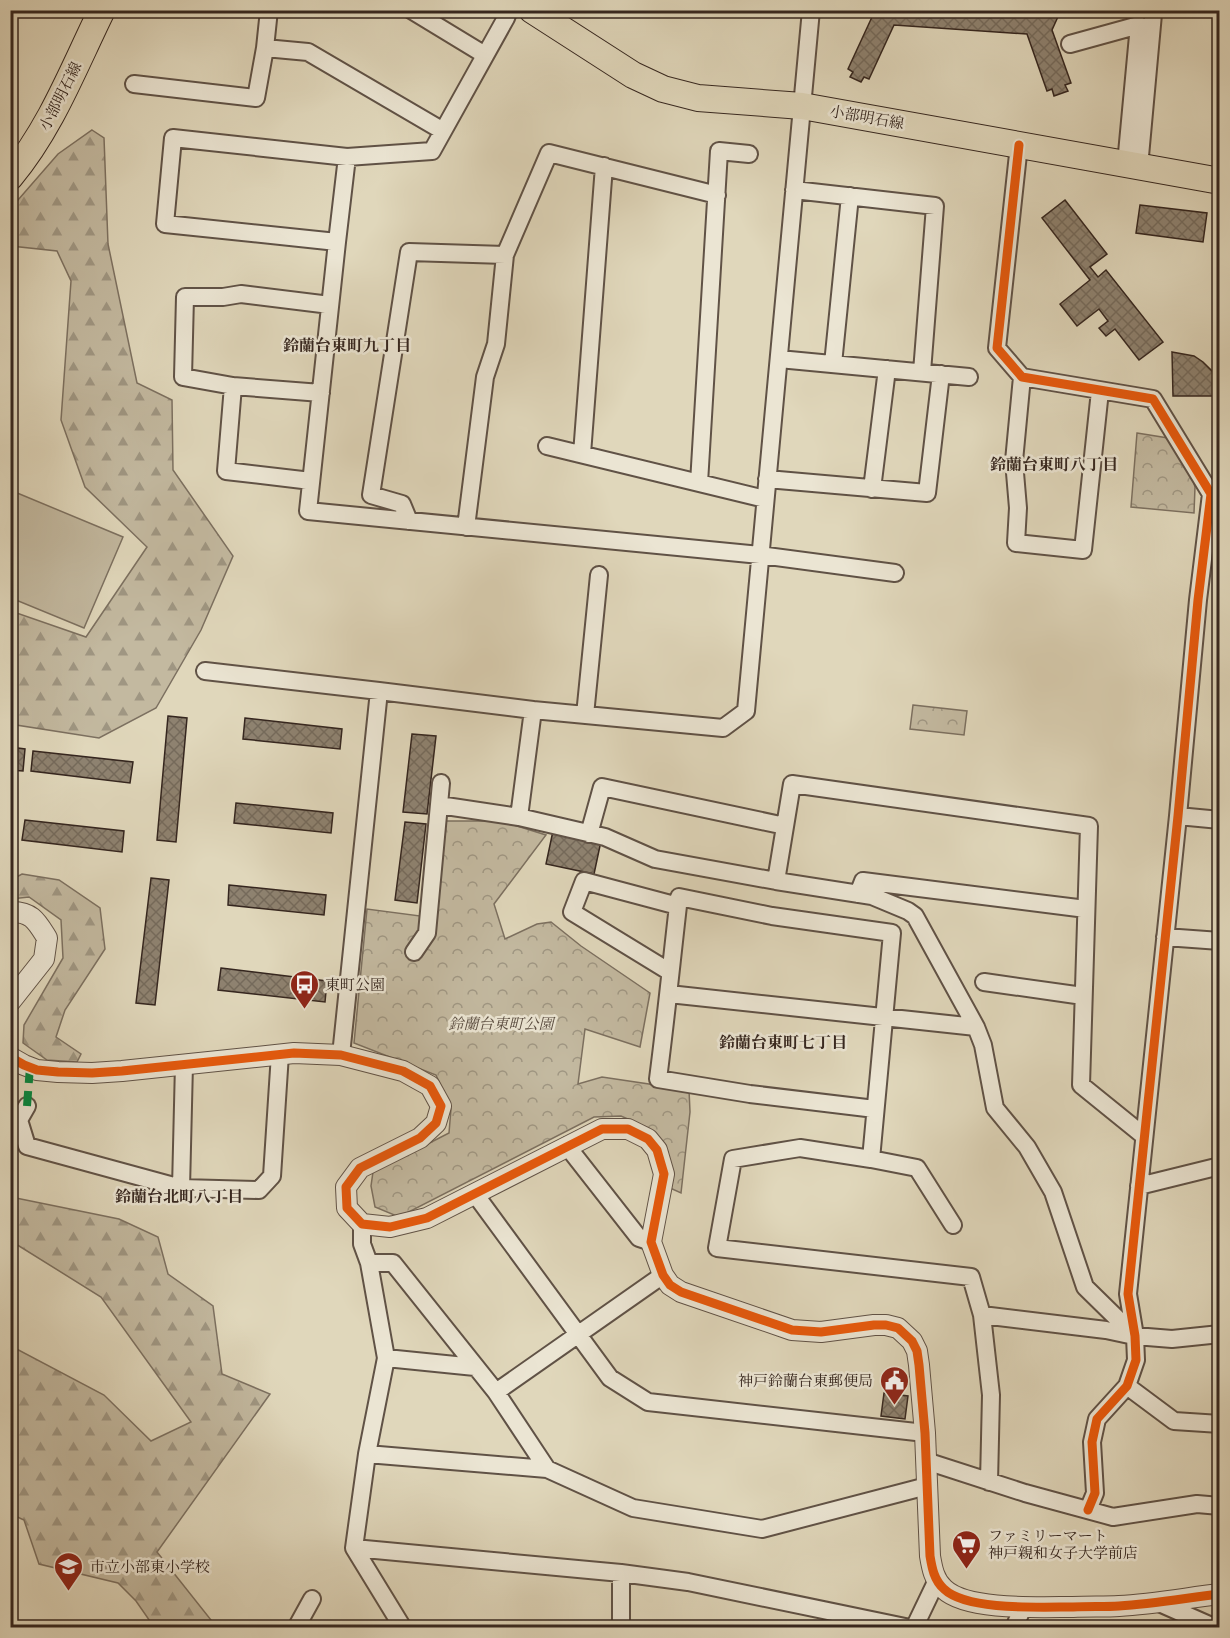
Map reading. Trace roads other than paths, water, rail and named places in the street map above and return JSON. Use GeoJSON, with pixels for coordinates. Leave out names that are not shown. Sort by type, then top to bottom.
{"type":"FeatureCollection","features":[{"type":"Feature","properties":{"kind":"main road","name":"小部明石線"},"geometry":{"type":"LineString","coordinates":[[10,177],[24,161],[47,124],[102,10]]}},
{"type":"Feature","properties":{"kind":"main road","name":"小部明石線"},"geometry":{"type":"LineString","coordinates":[[532,10],[633,75],[663,89],[698,98],[802,106],[1220,181]]}},
{"type":"Feature","properties":{"kind":"street"},"geometry":{"type":"LineString","coordinates":[[134,84],[256,98],[269,10]]}},
{"type":"Feature","properties":{"kind":"street"},"geometry":{"type":"LineString","coordinates":[[411,10],[485,55]]}},
{"type":"Feature","properties":{"kind":"street"},"geometry":{"type":"LineString","coordinates":[[337,242],[165,224],[173,138],[347,157],[432,152],[509,10]]}},
{"type":"Feature","properties":{"kind":"street"},"geometry":{"type":"LineString","coordinates":[[205,671],[532,710],[723,728],[746,711],[811,10]]}},
{"type":"Feature","properties":{"kind":"street"},"geometry":{"type":"LineString","coordinates":[[1132,165],[1153,14],[1157,10]]}},
{"type":"Feature","properties":{"kind":"street"},"geometry":{"type":"LineString","coordinates":[[1070,44],[1138,26],[1132,165]]}},
{"type":"Feature","properties":{"kind":"street"},"geometry":{"type":"LineString","coordinates":[[265,48],[308,52],[443,131]]}},
{"type":"Feature","properties":{"kind":"street"},"geometry":{"type":"LineString","coordinates":[[1019,144],[997,348],[1022,377],[1153,399],[1211,494],[1198,600],[1128,1294],[1135,1336],[1136,1360],[1126,1386],[1097,1419],[1092,1442],[1095,1493],[1088,1510]]}},
{"type":"Feature","properties":{"kind":"street"},"geometry":{"type":"LineString","coordinates":[[699,483],[719,151],[749,154]]}},
{"type":"Feature","properties":{"kind":"street"},"geometry":{"type":"LineString","coordinates":[[466,527],[485,377],[496,344],[505,255],[549,153],[717,195]]}},
{"type":"Feature","properties":{"kind":"street"},"geometry":{"type":"LineString","coordinates":[[347,157],[308,511],[760,555],[896,573]]}},
{"type":"Feature","properties":{"kind":"street"},"geometry":{"type":"LineString","coordinates":[[582,454],[604,166]]}},
{"type":"Feature","properties":{"kind":"street"},"geometry":{"type":"LineString","coordinates":[[794,190],[935,206],[922,372]]}},
{"type":"Feature","properties":{"kind":"street"},"geometry":{"type":"LineString","coordinates":[[833,364],[850,196]]}},
{"type":"Feature","properties":{"kind":"street"},"geometry":{"type":"LineString","coordinates":[[409,521],[402,504],[372,495],[409,252],[505,255]]}},
{"type":"Feature","properties":{"kind":"street"},"geometry":{"type":"LineString","coordinates":[[321,393],[232,386],[183,377],[185,297],[223,297],[241,294],[330,305]]}},
{"type":"Feature","properties":{"kind":"street"},"geometry":{"type":"LineString","coordinates":[[779,359],[969,377]]}},
{"type":"Feature","properties":{"kind":"street"},"geometry":{"type":"LineString","coordinates":[[872,489],[887,369]]}},
{"type":"Feature","properties":{"kind":"street"},"geometry":{"type":"LineString","coordinates":[[767,479],[927,493],[941,374]]}},
{"type":"Feature","properties":{"kind":"street"},"geometry":{"type":"LineString","coordinates":[[1022,377],[1014,461],[1018,508],[1016,543],[1083,550],[1100,391]]}},
{"type":"Feature","properties":{"kind":"street"},"geometry":{"type":"LineString","coordinates":[[232,386],[226,471],[311,481]]}},
{"type":"Feature","properties":{"kind":"street"},"geometry":{"type":"LineString","coordinates":[[547,446],[765,499]]}},
{"type":"Feature","properties":{"kind":"street"},"geometry":{"type":"LineString","coordinates":[[585,715],[599,575]]}},
{"type":"Feature","properties":{"kind":"street"},"geometry":{"type":"LineString","coordinates":[[341,1055],[379,691]]}},
{"type":"Feature","properties":{"kind":"street"},"geometry":{"type":"LineString","coordinates":[[519,817],[532,710]]}},
{"type":"Feature","properties":{"kind":"street"},"geometry":{"type":"LineString","coordinates":[[414,952],[427,933],[441,783]]}},
{"type":"Feature","properties":{"kind":"street"},"geometry":{"type":"LineString","coordinates":[[777,881],[792,784],[1089,826],[1080,1084],[1144,1136]]}},
{"type":"Feature","properties":{"kind":"street"},"geometry":{"type":"LineString","coordinates":[[589,834],[602,788],[786,826]]}},
{"type":"Feature","properties":{"kind":"street"},"geometry":{"type":"LineString","coordinates":[[439,805],[519,817],[605,837],[656,859],[872,896],[915,916],[976,1027],[983,1045],[995,1108],[1027,1147],[1053,1192],[1086,1287],[1135,1336]]}},
{"type":"Feature","properties":{"kind":"street"},"geometry":{"type":"LineString","coordinates":[[1178,816],[1220,820]]}},
{"type":"Feature","properties":{"kind":"street"},"geometry":{"type":"LineString","coordinates":[[670,972],[572,912],[584,881],[678,906]]}},
{"type":"Feature","properties":{"kind":"street"},"geometry":{"type":"LineString","coordinates":[[858,894],[863,881],[1086,909]]}},
{"type":"Feature","properties":{"kind":"street"},"geometry":{"type":"LineString","coordinates":[[871,1159],[892,933],[772,916],[680,897],[658,1078],[750,1094],[875,1108]]}},
{"type":"Feature","properties":{"kind":"street"},"geometry":{"type":"LineString","coordinates":[[10,912],[23,914],[36,920],[47,938],[44,958],[10,1002]]}},
{"type":"Feature","properties":{"kind":"street"},"geometry":{"type":"LineString","coordinates":[[1165,938],[1220,942]]}},
{"type":"Feature","properties":{"kind":"street"},"geometry":{"type":"LineString","coordinates":[[984,982],[1083,996]]}},
{"type":"Feature","properties":{"kind":"street"},"geometry":{"type":"LineString","coordinates":[[669,994],[976,1027]]}},
{"type":"Feature","properties":{"kind":"street"},"geometry":{"type":"LineString","coordinates":[[10,1057],[30,1067],[58,1072],[92,1073],[294,1053],[341,1055],[403,1071],[430,1086],[441,1106],[436,1122],[420,1138],[360,1167],[346,1187],[347,1208],[362,1224],[390,1227],[427,1218],[602,1129],[628,1129],[648,1139],[657,1150],[664,1174],[651,1242],[663,1275],[670,1286],[681,1292],[792,1330],[821,1332],[874,1324],[886,1325],[898,1328],[912,1341],[917,1351],[925,1433],[930,1556],[932,1568],[944,1590],[967,1601],[1023,1607],[1119,1606],[1220,1594]]}},
{"type":"Feature","properties":{"kind":"street"},"geometry":{"type":"LineString","coordinates":[[27,1106],[19,1120],[27,1146],[180,1188],[259,1190],[272,1176],[280,1054]]}},
{"type":"Feature","properties":{"kind":"street"},"geometry":{"type":"LineString","coordinates":[[180,1188],[184,1064]]}},
{"type":"Feature","properties":{"kind":"street"},"geometry":{"type":"LineString","coordinates":[[567,1146],[639,1238],[651,1242]]}},
{"type":"Feature","properties":{"kind":"street"},"geometry":{"type":"LineString","coordinates":[[953,1226],[917,1168],[800,1148],[733,1159],[717,1248],[971,1276],[982,1315],[991,1395],[989,1482]]}},
{"type":"Feature","properties":{"kind":"street"},"geometry":{"type":"LineString","coordinates":[[1139,1186],[1220,1166]]}},
{"type":"Feature","properties":{"kind":"street"},"geometry":{"type":"LineString","coordinates":[[475,1194],[610,1378],[648,1402],[925,1433]]}},
{"type":"Feature","properties":{"kind":"street"},"geometry":{"type":"LineString","coordinates":[[362,1224],[362,1244],[369,1263],[386,1358],[367,1454],[354,1548],[404,1628]]}},
{"type":"Feature","properties":{"kind":"street"},"geometry":{"type":"LineString","coordinates":[[369,1263],[393,1263],[496,1392],[546,1469]]}},
{"type":"Feature","properties":{"kind":"street"},"geometry":{"type":"LineString","coordinates":[[496,1392],[663,1275]]}},
{"type":"Feature","properties":{"kind":"street"},"geometry":{"type":"LineString","coordinates":[[982,1315],[1172,1339],[1220,1334]]}},
{"type":"Feature","properties":{"kind":"street"},"geometry":{"type":"LineString","coordinates":[[386,1358],[476,1367]]}},
{"type":"Feature","properties":{"kind":"street"},"geometry":{"type":"LineString","coordinates":[[1126,1386],[1174,1421],[1220,1424]]}},
{"type":"Feature","properties":{"kind":"street"},"geometry":{"type":"LineString","coordinates":[[367,1454],[546,1469],[633,1508],[762,1529],[927,1486]]}},
{"type":"Feature","properties":{"kind":"street"},"geometry":{"type":"LineString","coordinates":[[926,1461],[1025,1493],[1113,1517],[1197,1504],[1220,1506]]}},
{"type":"Feature","properties":{"kind":"street"},"geometry":{"type":"LineString","coordinates":[[354,1548],[621,1573],[688,1582],[913,1628],[937,1580]]}},
{"type":"Feature","properties":{"kind":"street"},"geometry":{"type":"LineString","coordinates":[[621,1573],[621,1628]]}},
{"type":"Feature","properties":{"kind":"street"},"geometry":{"type":"LineString","coordinates":[[296,1628],[312,1599]]}},
{"type":"Feature","properties":{"kind":"street"},"geometry":{"type":"LineString","coordinates":[[1157,1602],[1216,1628]]}},
{"type":"Feature","properties":{"kind":"street"},"geometry":{"type":"LineString","coordinates":[[1014,1628],[1023,1607]]}},
{"type":"Feature","properties":{"kind":"place","name":"東町公園"},"geometry":{"type":"Point","coordinates":[304,1010]}},
{"type":"Feature","properties":{"kind":"place","name":"神戸鈴蘭台東郵便局"},"geometry":{"type":"Point","coordinates":[894,1406]}},
{"type":"Feature","properties":{"kind":"place","name":"ファミリーマート 神戸親和女子大学前店"},"geometry":{"type":"Point","coordinates":[967,1570]}},
{"type":"Feature","properties":{"kind":"place","name":"市立小部東小学校"},"geometry":{"type":"Point","coordinates":[69,1592]}},
{"type":"Feature","properties":{"kind":"district","name":"鈴蘭台東町九丁目"},"geometry":{"type":"Point","coordinates":[347,345]}},
{"type":"Feature","properties":{"kind":"district","name":"鈴蘭台東町八丁目"},"geometry":{"type":"Point","coordinates":[1054,464]}},
{"type":"Feature","properties":{"kind":"district","name":"鈴蘭台東町七丁目"},"geometry":{"type":"Point","coordinates":[783,1042]}},
{"type":"Feature","properties":{"kind":"district","name":"鈴蘭台北町八丁目"},"geometry":{"type":"Point","coordinates":[179,1196]}},
{"type":"Feature","properties":{"kind":"park label","name":"鈴蘭台東町公園"},"geometry":{"type":"Point","coordinates":[501,1023]}}]}
